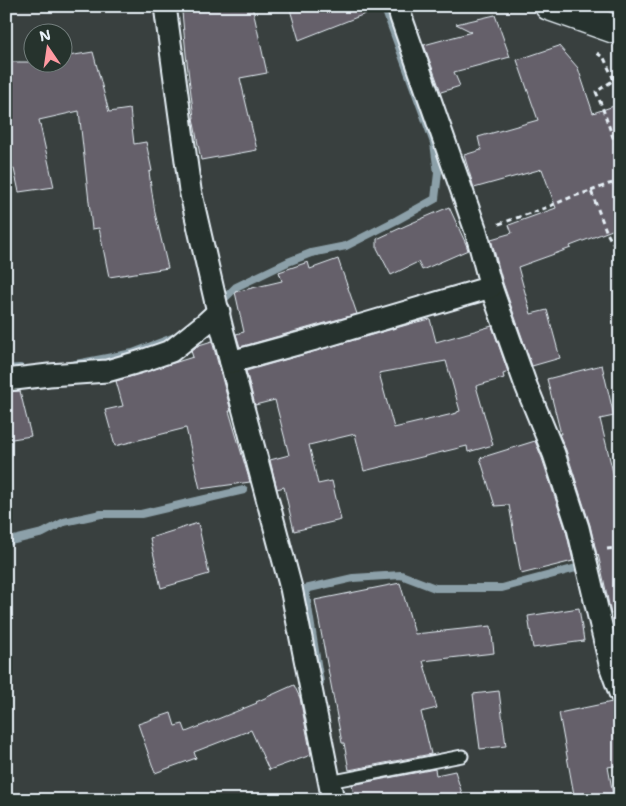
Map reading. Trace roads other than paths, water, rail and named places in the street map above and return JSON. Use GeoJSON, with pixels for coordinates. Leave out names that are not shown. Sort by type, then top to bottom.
{"type":"FeatureCollection","features":[{"type":"Feature","properties":{"kind":"street"},"geometry":{"type":"LineString","coordinates":[[165,6],[190,190],[221,325],[291,588],[331,791]]}},
{"type":"Feature","properties":{"kind":"street"},"geometry":{"type":"LineString","coordinates":[[398,6],[476,231],[491,287],[525,382],[554,454],[578,528],[611,668],[620,693]]}},
{"type":"Feature","properties":{"kind":"street"},"geometry":{"type":"LineString","coordinates":[[549,6],[620,31]]}},
{"type":"Feature","properties":{"kind":"street"},"geometry":{"type":"LineString","coordinates":[[231,362],[491,287]]}},
{"type":"Feature","properties":{"kind":"street"},"geometry":{"type":"LineString","coordinates":[[6,380],[49,374],[107,371],[142,361],[171,351],[219,311]]}},
{"type":"Feature","properties":{"kind":"lane"},"geometry":{"type":"LineString","coordinates":[[331,791],[462,756]]}},
{"type":"Feature","properties":{"kind":"waterway"},"geometry":{"type":"LineString","coordinates":[[224,299],[236,287],[288,262],[311,253],[346,246],[435,199],[438,173],[434,143],[384,6]]}},
{"type":"Feature","properties":{"kind":"waterway"},"geometry":{"type":"LineString","coordinates":[[76,364],[133,353],[175,337]]}},
{"type":"Feature","properties":{"kind":"waterway"},"geometry":{"type":"LineString","coordinates":[[6,369],[20,368]]}},
{"type":"Feature","properties":{"kind":"waterway"},"geometry":{"type":"LineString","coordinates":[[6,542],[43,533],[64,522],[101,514],[141,514],[244,490]]}},
{"type":"Feature","properties":{"kind":"waterway"},"geometry":{"type":"LineString","coordinates":[[320,682],[305,589],[353,578],[401,575],[435,588],[502,588],[580,567]]}}]}
